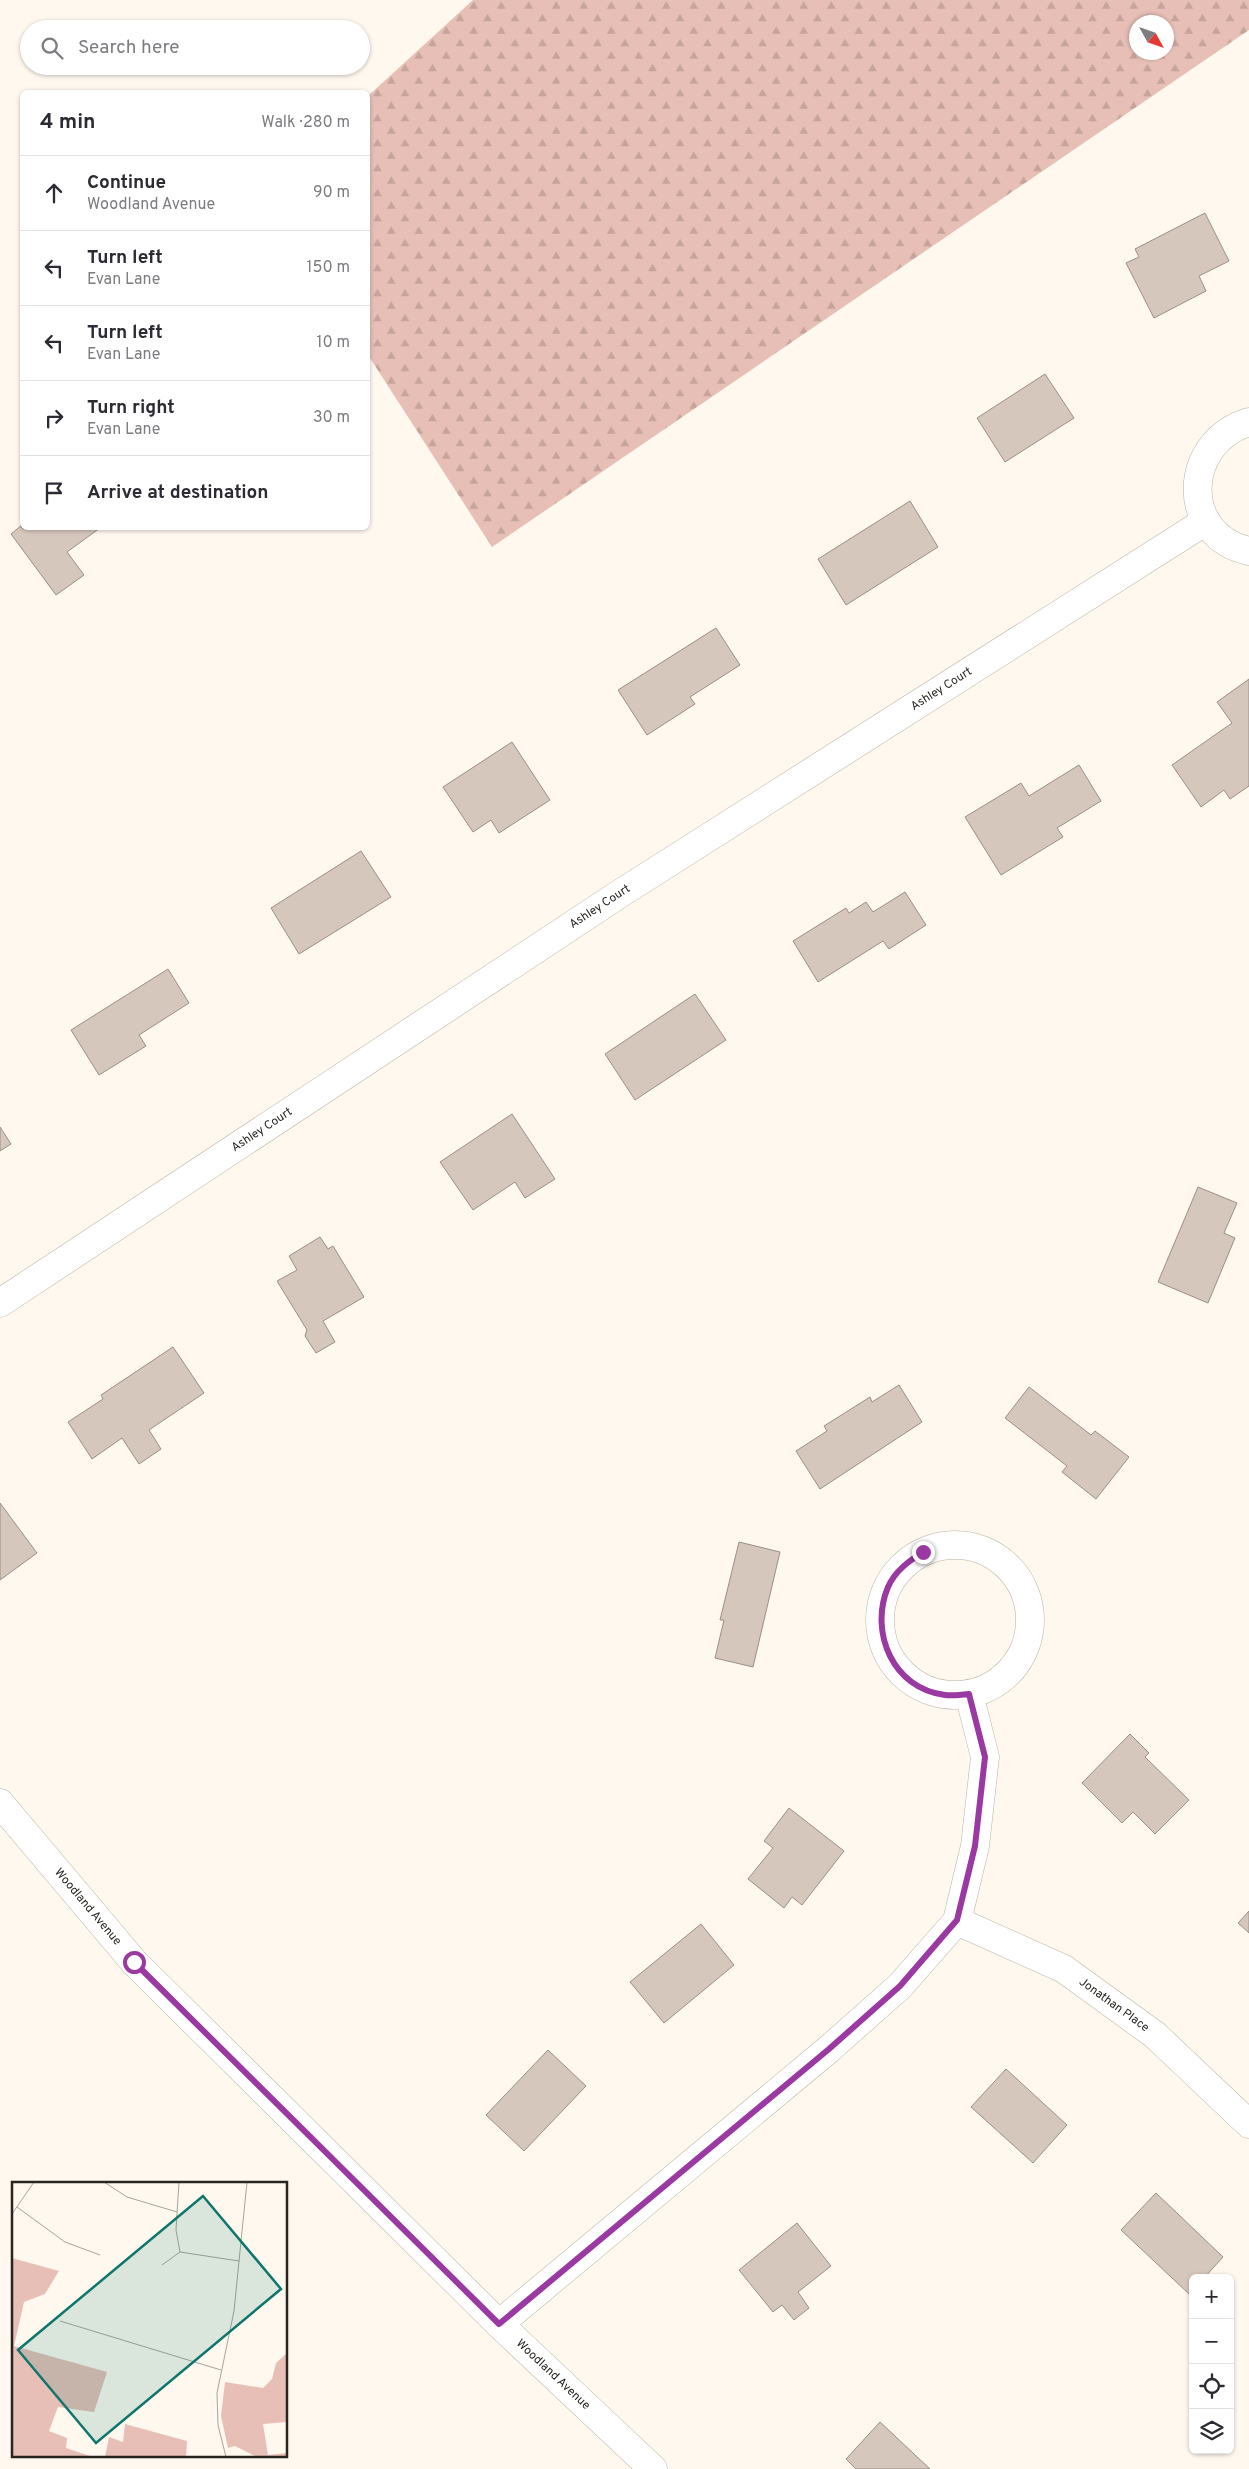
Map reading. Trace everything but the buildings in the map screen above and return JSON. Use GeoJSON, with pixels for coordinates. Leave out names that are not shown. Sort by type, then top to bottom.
{"type":"FeatureCollection","features":[{"type":"Feature","properties":{"kind":"street"},"geometry":{"type":"LineString","coordinates":[[1249,422],[1234,426],[1216,439],[1204,457],[1197,478],[1198,500],[1206,521],[1220,538],[1239,549],[1249,551]]}},
{"type":"Feature","properties":{"kind":"street","name":"Ashley Court"},"geometry":{"type":"LineString","coordinates":[[0,1303],[621,893],[1206,521]]}},
{"type":"Feature","properties":{"kind":"street"},"geometry":{"type":"LineString","coordinates":[[946,1545],[971,1547],[995,1556],[1014,1573],[1026,1595],[1030,1621],[1026,1646],[1013,1669],[993,1686],[969,1694],[945,1695],[922,1688],[902,1674],[888,1655],[881,1632],[883,1600],[889,1585],[903,1566],[923,1552],[946,1545]]}},
{"type":"Feature","properties":{"kind":"street"},"geometry":{"type":"LineString","coordinates":[[499,2324],[836,2043],[900,1986],[957,1920],[975,1846],[985,1757],[969,1694]]}},
{"type":"Feature","properties":{"kind":"street","name":"Woodland Avenue"},"geometry":{"type":"LineString","coordinates":[[0,1803],[134,1962],[499,2324],[653,2469]]}},
{"type":"Feature","properties":{"kind":"street","name":"Jonathan Place"},"geometry":{"type":"LineString","coordinates":[[957,1920],[1064,1969],[1155,2035],[1249,2124]]}},
{"type":"Feature","properties":{"kind":"green space"},"geometry":{"type":"Polygon","coordinates":[[[473,0],[1249,0],[1249,30],[492,547],[370,358],[370,94],[473,0]]]}},
{"type":"Feature","properties":{"kind":"route"},"geometry":{"type":"LineString","coordinates":[[134,1962],[499,2324],[829,2049],[900,1986],[957,1920],[975,1846],[985,1757],[969,1694],[945,1695],[922,1688],[902,1674],[888,1655],[881,1632],[881,1608],[889,1585],[903,1566],[923,1552]]}}]}
